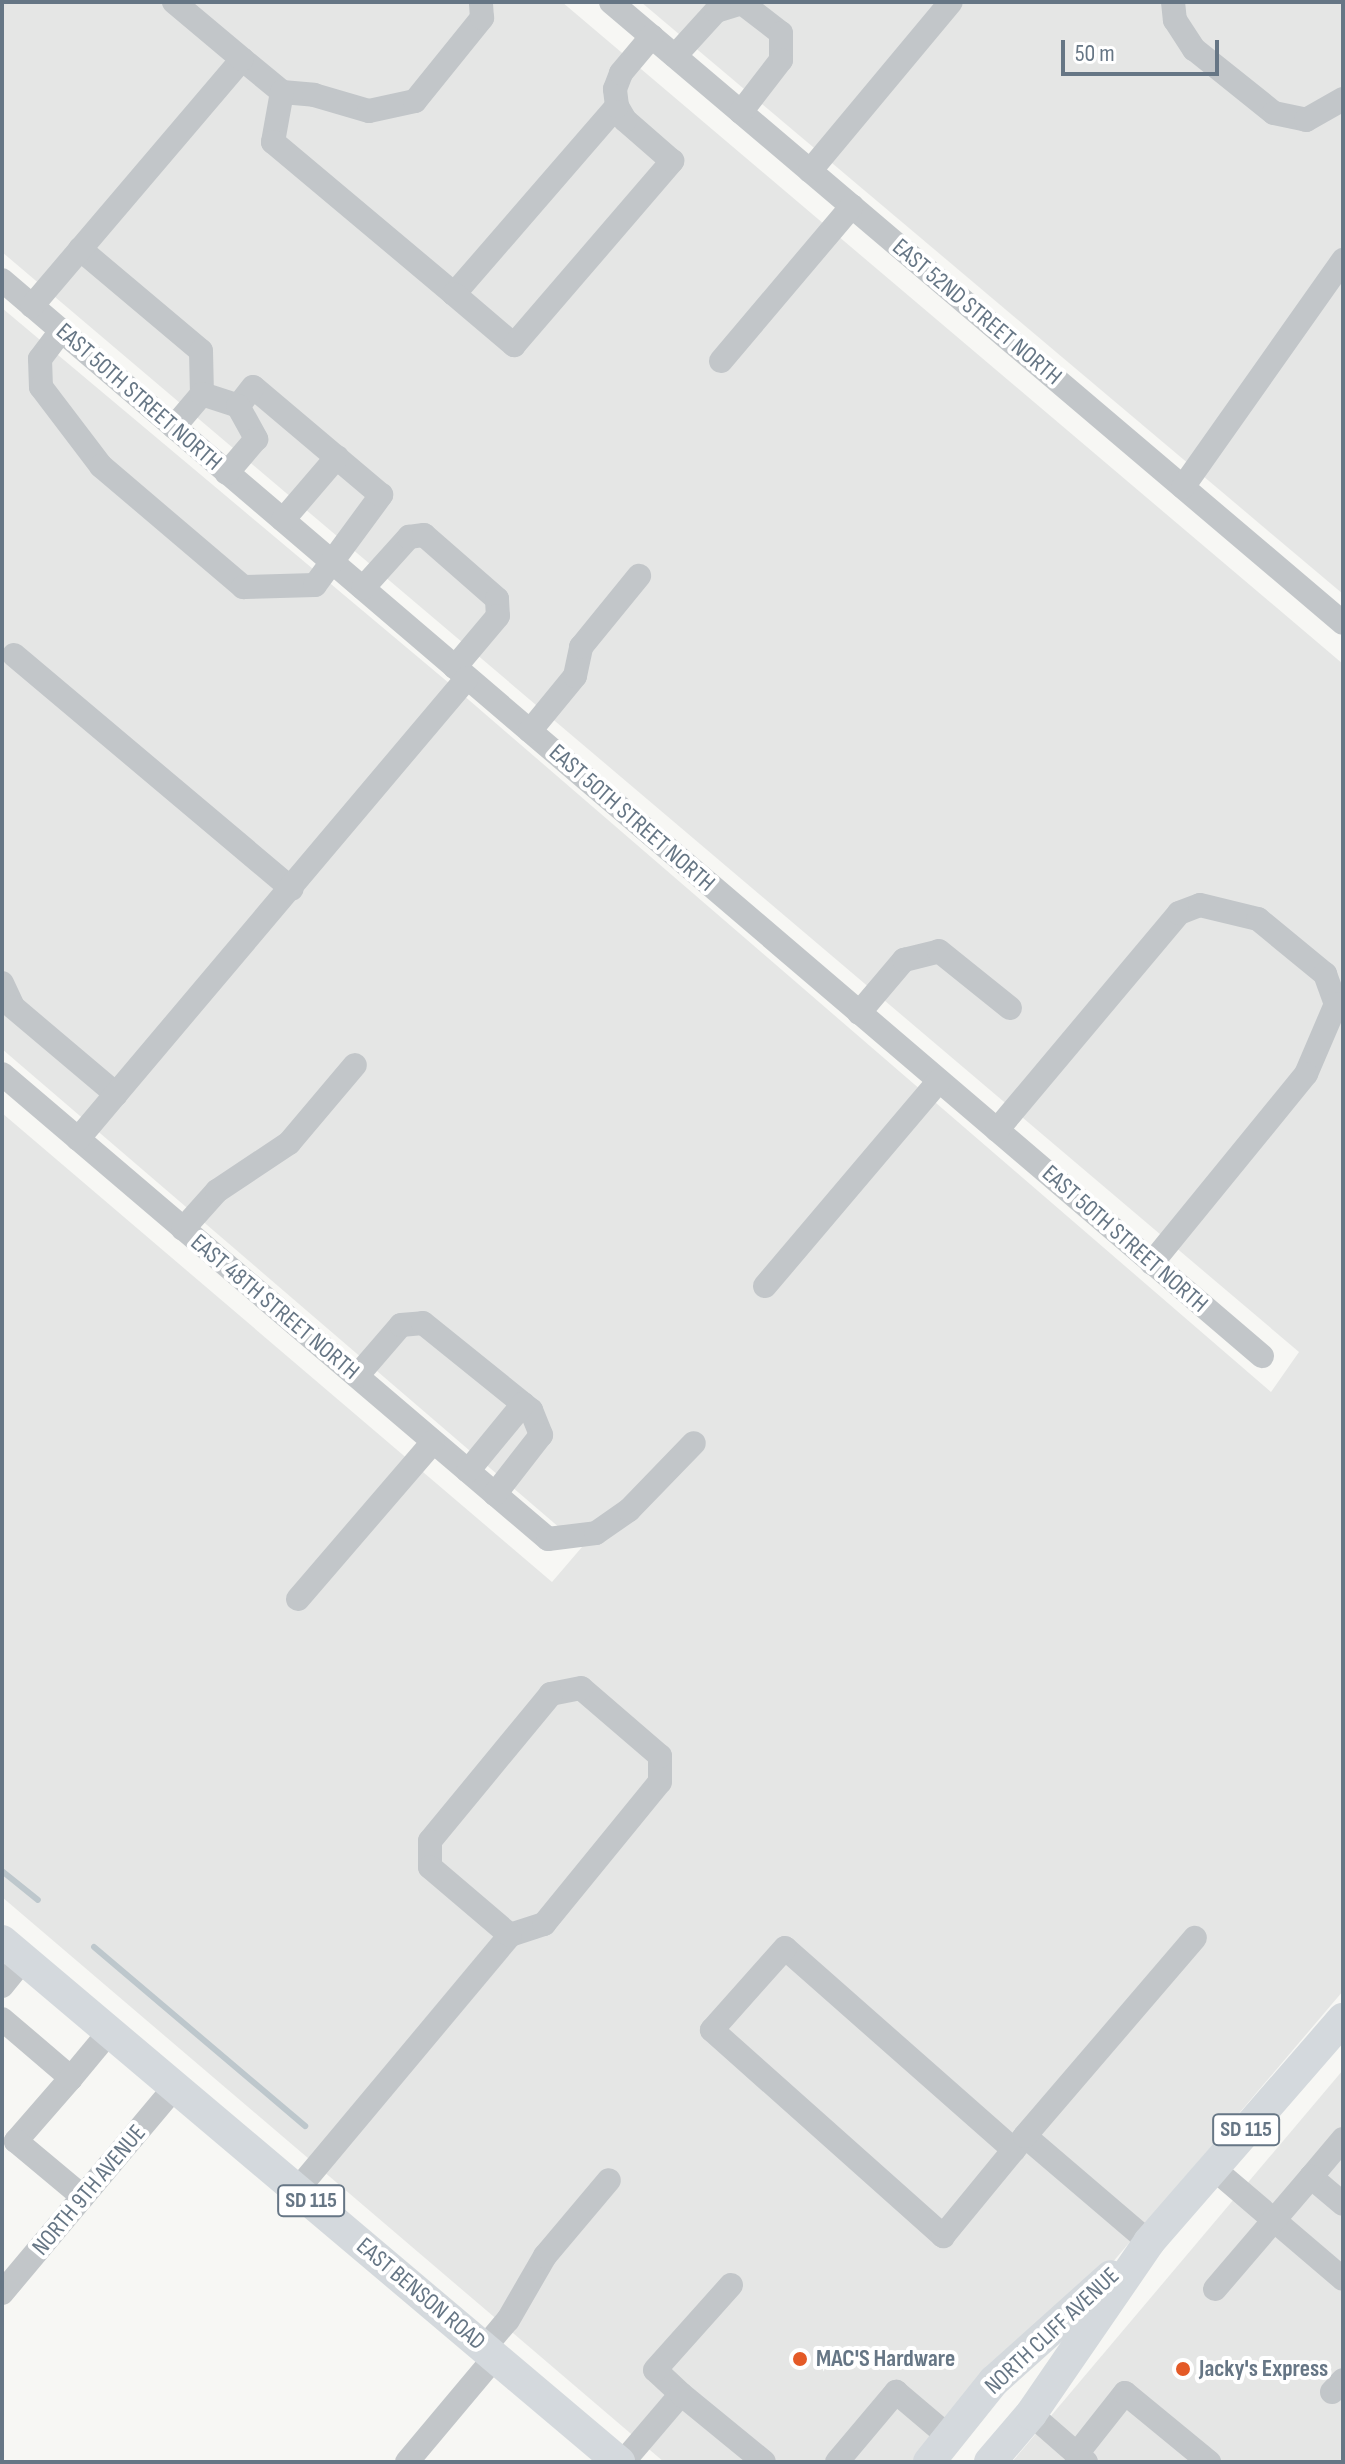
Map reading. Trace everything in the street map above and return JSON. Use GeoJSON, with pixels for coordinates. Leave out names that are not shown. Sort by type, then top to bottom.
{"type":"FeatureCollection","features":[{"type":"Feature","properties":{"kind":"main road","name":"EAST BENSON ROAD"},"geometry":{"type":"LineString","coordinates":[[13,1950],[621,2462]]}},
{"type":"Feature","properties":{"kind":"main road","name":"NORTH CLIFF AVENUE"},"geometry":{"type":"LineString","coordinates":[[990,2462],[1031,2414],[1149,2242],[1343,2019]]}},
{"type":"Feature","properties":{"kind":"main road","name":"NORTH CLIFF AVENUE"},"geometry":{"type":"LineString","coordinates":[[929,2462],[994,2381],[1149,2242]]}},
{"type":"Feature","properties":{"kind":"street"},"geometry":{"type":"LineString","coordinates":[[174,2],[282,92],[314,95],[369,111],[415,101],[482,18],[481,2]]}},
{"type":"Feature","properties":{"kind":"street","name":"EAST 52ND STREET NORTH"},"geometry":{"type":"LineString","coordinates":[[611,2],[1343,623]]}},
{"type":"Feature","properties":{"kind":"street"},"geometry":{"type":"LineString","coordinates":[[675,56],[716,11],[743,2],[781,33],[781,60],[741,112]]}},
{"type":"Feature","properties":{"kind":"street"},"geometry":{"type":"LineString","coordinates":[[810,171],[951,2]]}},
{"type":"Feature","properties":{"kind":"street"},"geometry":{"type":"LineString","coordinates":[[1173,2],[1175,20],[1194,49],[1274,113],[1306,120],[1343,99]]}},
{"type":"Feature","properties":{"kind":"street"},"geometry":{"type":"LineString","coordinates":[[282,92],[273,142],[514,345],[672,161],[625,120],[617,106],[615,89],[621,73],[652,36]]}},
{"type":"Feature","properties":{"kind":"street"},"geometry":{"type":"LineString","coordinates":[[32,306],[242,59]]}},
{"type":"Feature","properties":{"kind":"street"},"geometry":{"type":"LineString","coordinates":[[454,294],[617,106]]}},
{"type":"Feature","properties":{"kind":"street"},"geometry":{"type":"LineString","coordinates":[[721,361],[852,206]]}},
{"type":"Feature","properties":{"kind":"street"},"geometry":{"type":"LineString","coordinates":[[80,249],[201,351],[202,394],[174,427]]}},
{"type":"Feature","properties":{"kind":"street"},"geometry":{"type":"LineString","coordinates":[[1183,487],[1343,260]]}},
{"type":"Feature","properties":{"kind":"street","name":"EAST 50TH STREET NORTH"},"geometry":{"type":"LineString","coordinates":[[2,280],[1262,1356]]}},
{"type":"Feature","properties":{"kind":"street"},"geometry":{"type":"LineString","coordinates":[[61,331],[40,359],[41,387],[112,476],[243,587],[315,585],[333,563],[339,546],[381,495],[253,387],[238,406]]}},
{"type":"Feature","properties":{"kind":"street"},"geometry":{"type":"LineString","coordinates":[[202,394],[238,406],[256,439],[227,473]]}},
{"type":"Feature","properties":{"kind":"street"},"geometry":{"type":"LineString","coordinates":[[283,520],[337,457]]}},
{"type":"Feature","properties":{"kind":"street"},"geometry":{"type":"LineString","coordinates":[[78,1139],[292,889],[461,672],[498,616],[497,599],[424,535],[409,537],[363,588]]}},
{"type":"Feature","properties":{"kind":"street"},"geometry":{"type":"LineString","coordinates":[[530,731],[575,676],[581,647],[639,576]]}},
{"type":"Feature","properties":{"kind":"street"},"geometry":{"type":"LineString","coordinates":[[14,655],[292,889]]}},
{"type":"Feature","properties":{"kind":"street"},"geometry":{"type":"LineString","coordinates":[[997,1130],[1179,913],[1200,905],[1258,919],[1325,974],[1336,1004],[1306,1074],[1152,1263]]}},
{"type":"Feature","properties":{"kind":"street"},"geometry":{"type":"LineString","coordinates":[[859,1013],[904,960],[939,951],[1010,1008]]}},
{"type":"Feature","properties":{"kind":"street"},"geometry":{"type":"LineString","coordinates":[[2,983],[13,1007],[116,1094]]}},
{"type":"Feature","properties":{"kind":"street"},"geometry":{"type":"LineString","coordinates":[[183,1229],[217,1191],[289,1143],[355,1065]]}},
{"type":"Feature","properties":{"kind":"street","name":"EAST 48TH STREET NORTH"},"geometry":{"type":"LineString","coordinates":[[2,1074],[548,1539],[596,1533],[629,1510],[694,1443]]}},
{"type":"Feature","properties":{"kind":"street"},"geometry":{"type":"LineString","coordinates":[[765,1286],[939,1081]]}},
{"type":"Feature","properties":{"kind":"street"},"geometry":{"type":"LineString","coordinates":[[357,1376],[401,1325],[423,1323],[523,1404],[540,1423],[541,1435],[495,1494]]}},
{"type":"Feature","properties":{"kind":"street"},"geometry":{"type":"LineString","coordinates":[[468,1471],[523,1404]]}},
{"type":"Feature","properties":{"kind":"street"},"geometry":{"type":"LineString","coordinates":[[298,1599],[433,1442]]}},
{"type":"Feature","properties":{"kind":"street"},"geometry":{"type":"LineString","coordinates":[[297,2190],[510,1935],[544,1924],[660,1782],[660,1756],[581,1688],[551,1694],[430,1841],[430,1867],[510,1935]]}},
{"type":"Feature","properties":{"kind":"street"},"geometry":{"type":"LineString","coordinates":[[1149,2242],[1020,2143],[785,1948],[712,2030],[943,2236],[1020,2143],[1195,1938]]}},
{"type":"Feature","properties":{"kind":"street"},"geometry":{"type":"LineString","coordinates":[[2,1986],[13,1950]]}},
{"type":"Feature","properties":{"kind":"street"},"geometry":{"type":"LineString","coordinates":[[2,2019],[71,2078]]}},
{"type":"Feature","properties":{"kind":"street"},"geometry":{"type":"LineString","coordinates":[[83,2197],[16,2141],[110,2031]]}},
{"type":"Feature","properties":{"kind":"street","name":"NORTH 9TH AVENUE"},"geometry":{"type":"LineString","coordinates":[[2,2293],[175,2087]]}},
{"type":"Feature","properties":{"kind":"street"},"geometry":{"type":"LineString","coordinates":[[1215,2289],[1343,2139]]}},
{"type":"Feature","properties":{"kind":"street"},"geometry":{"type":"LineString","coordinates":[[1213,2168],[1343,2279]]}},
{"type":"Feature","properties":{"kind":"street"},"geometry":{"type":"LineString","coordinates":[[1311,2177],[1343,2204]]}},
{"type":"Feature","properties":{"kind":"street"},"geometry":{"type":"LineString","coordinates":[[407,2462],[490,2352],[545,2256],[609,2180]]}},
{"type":"Feature","properties":{"kind":"street"},"geometry":{"type":"LineString","coordinates":[[731,2285],[655,2370],[764,2462]]}},
{"type":"Feature","properties":{"kind":"street"},"geometry":{"type":"LineString","coordinates":[[837,2462],[896,2392],[949,2437]]}},
{"type":"Feature","properties":{"kind":"street"},"geometry":{"type":"LineString","coordinates":[[1031,2414],[1081,2458],[1125,2393],[1209,2462]]}},
{"type":"Feature","properties":{"kind":"street"},"geometry":{"type":"LineString","coordinates":[[621,2462],[681,2394]]}},
{"type":"Feature","properties":{"kind":"shaded area"},"geometry":{"type":"Polygon","coordinates":[[[2,2],[562,2],[1343,664],[1343,1991],[943,2462],[664,2462],[2,1897],[2,1113],[552,1582],[582,1547],[2,1049],[2,308],[462,694],[1271,1392],[1299,1352],[2,252],[2,2]]]}},
{"type":"Feature","properties":{"kind":"shaded area"},"geometry":{"type":"Polygon","coordinates":[[[641,2],[1343,2],[1343,594],[641,2]]]}},
{"type":"Feature","properties":{"kind":"shaded area"},"geometry":{"type":"Polygon","coordinates":[[[1343,2070],[1343,2462],[1012,2462],[1343,2070]]]}},
{"type":"Feature","properties":{"kind":"waterway"},"geometry":{"type":"LineString","coordinates":[[2,1871],[38,1900]]}},
{"type":"Feature","properties":{"kind":"waterway"},"geometry":{"type":"LineString","coordinates":[[94,1947],[305,2126]]}},
{"type":"Feature","properties":{"kind":"place","name":"MAC'S Hardware"},"geometry":{"type":"Point","coordinates":[800,2359]}},
{"type":"Feature","properties":{"kind":"place","name":"Jacky's Express"},"geometry":{"type":"Point","coordinates":[1183,2369]}}]}
